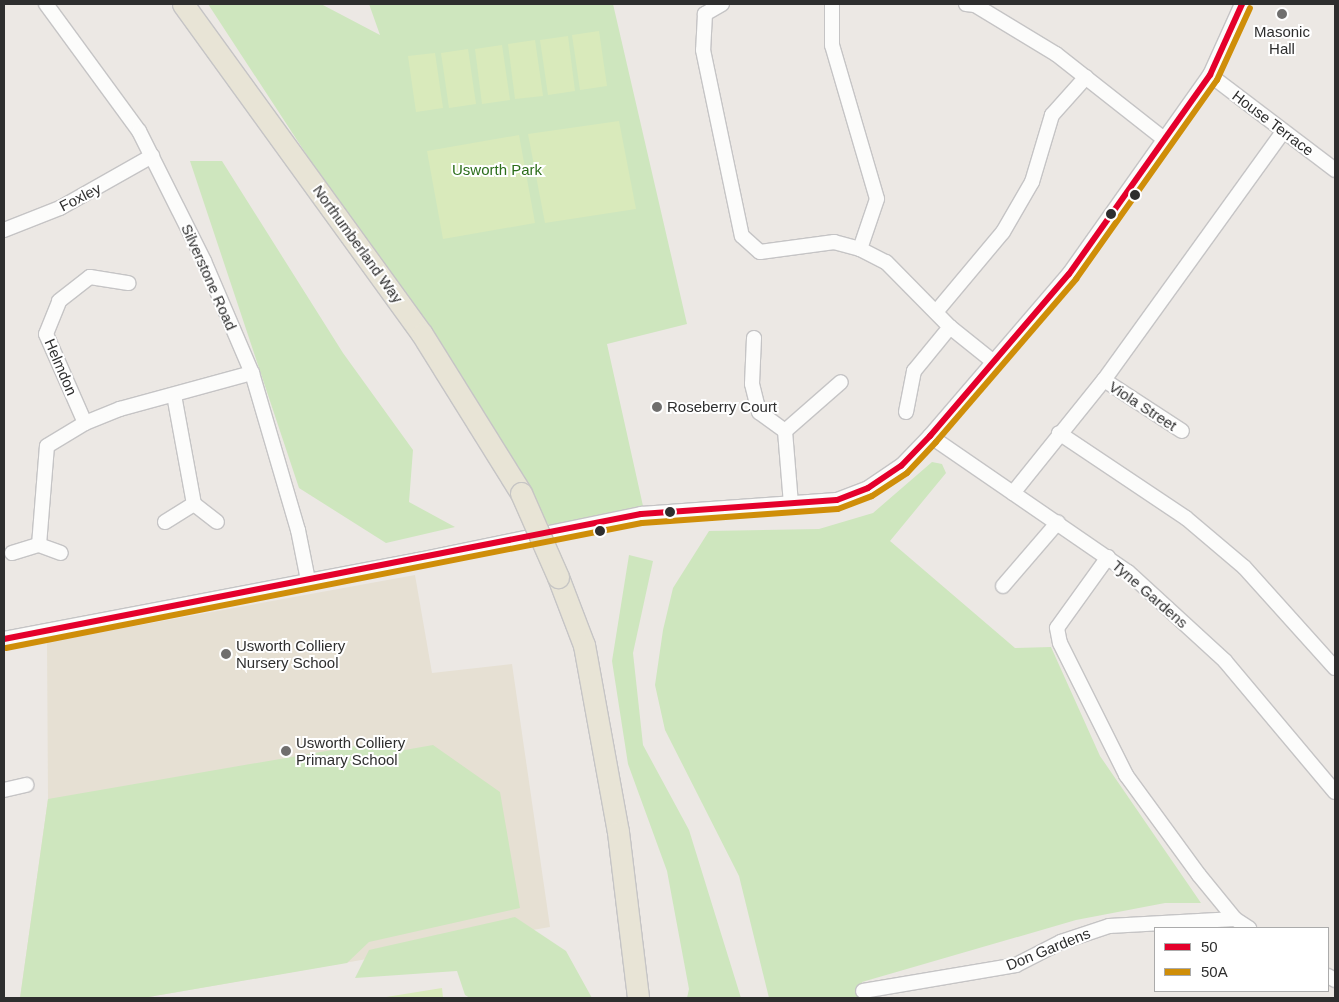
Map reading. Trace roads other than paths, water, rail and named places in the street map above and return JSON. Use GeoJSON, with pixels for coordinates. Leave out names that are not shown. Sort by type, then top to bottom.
{"type":"FeatureCollection","features":[{"type":"Feature","properties":{"kind":"main road","name":"Northumberland Way"},"geometry":{"type":"LineString","coordinates":[[183,4],[422,334],[521,493],[558,578],[584,646],[618,832],[638,998]]}},
{"type":"Feature","properties":{"kind":"street","name":"Silverstone Road"},"geometry":{"type":"LineString","coordinates":[[46,4],[139,131],[204,261],[252,374],[298,530],[308,580]]}},
{"type":"Feature","properties":{"kind":"street"},"geometry":{"type":"LineString","coordinates":[[722,4],[705,14],[703,50],[742,236],[760,252],[834,242],[860,249],[886,262],[950,327],[995,363]]}},
{"type":"Feature","properties":{"kind":"street"},"geometry":{"type":"LineString","coordinates":[[832,4],[832,45],[877,199],[860,249]]}},
{"type":"Feature","properties":{"kind":"street"},"geometry":{"type":"LineString","coordinates":[[966,4],[975,5],[1056,54],[1164,138]]}},
{"type":"Feature","properties":{"kind":"street"},"geometry":{"type":"LineString","coordinates":[[4,639],[641,514],[837,500],[868,488],[901,466],[930,436],[995,363],[1069,274],[1210,75],[1242,4]]}},
{"type":"Feature","properties":{"kind":"street","name":"House Terrace"},"geometry":{"type":"LineString","coordinates":[[1210,75],[1335,170]]}},
{"type":"Feature","properties":{"kind":"street"},"geometry":{"type":"LineString","coordinates":[[936,312],[1003,232],[1032,182],[1052,115],[1086,77]]}},
{"type":"Feature","properties":{"kind":"street"},"geometry":{"type":"LineString","coordinates":[[1013,493],[1059,433],[1104,380],[1283,132]]}},
{"type":"Feature","properties":{"kind":"street","name":"Foxley"},"geometry":{"type":"LineString","coordinates":[[4,230],[60,208],[152,156]]}},
{"type":"Feature","properties":{"kind":"street","name":"Helmdon"},"geometry":{"type":"LineString","coordinates":[[85,423],[46,334],[59,302],[90,277],[129,283]]}},
{"type":"Feature","properties":{"kind":"street"},"geometry":{"type":"LineString","coordinates":[[906,412],[914,371],[950,327]]}},
{"type":"Feature","properties":{"kind":"street"},"geometry":{"type":"LineString","coordinates":[[754,338],[752,384],[759,412],[785,431],[792,504]]}},
{"type":"Feature","properties":{"kind":"street"},"geometry":{"type":"LineString","coordinates":[[39,545],[47,446],[85,423],[120,409],[252,374]]}},
{"type":"Feature","properties":{"kind":"street","name":"Viola Street"},"geometry":{"type":"LineString","coordinates":[[1104,380],[1182,431]]}},
{"type":"Feature","properties":{"kind":"street"},"geometry":{"type":"LineString","coordinates":[[785,431],[841,382]]}},
{"type":"Feature","properties":{"kind":"street"},"geometry":{"type":"LineString","coordinates":[[174,395],[194,504],[216,522]]}},
{"type":"Feature","properties":{"kind":"street"},"geometry":{"type":"LineString","coordinates":[[1059,433],[1186,518],[1244,567],[1335,668]]}},
{"type":"Feature","properties":{"kind":"street","name":"Tyne Gardens"},"geometry":{"type":"LineString","coordinates":[[930,436],[1108,557],[1225,661],[1335,792]]}},
{"type":"Feature","properties":{"kind":"street"},"geometry":{"type":"LineString","coordinates":[[166,522],[194,504]]}},
{"type":"Feature","properties":{"kind":"street"},"geometry":{"type":"LineString","coordinates":[[1003,586],[1058,522]]}},
{"type":"Feature","properties":{"kind":"street"},"geometry":{"type":"LineString","coordinates":[[12,553],[39,545],[61,553]]}},
{"type":"Feature","properties":{"kind":"street"},"geometry":{"type":"LineString","coordinates":[[1108,557],[1057,628],[1060,643],[1126,775],[1234,919],[1247,927]]}},
{"type":"Feature","properties":{"kind":"street"},"geometry":{"type":"LineString","coordinates":[[4,790],[26,785]]}},
{"type":"Feature","properties":{"kind":"street","name":"Don Gardens"},"geometry":{"type":"LineString","coordinates":[[863,991],[1016,965],[1061,942],[1109,926],[1234,919]]}},
{"type":"Feature","properties":{"kind":"place","name":"Masonic Hall"},"geometry":{"type":"Point","coordinates":[1282,14]}},
{"type":"Feature","properties":{"kind":"place","name":"Roseberry Court"},"geometry":{"type":"Point","coordinates":[657,407]}},
{"type":"Feature","properties":{"kind":"place","name":"Usworth Colliery Nursery School"},"geometry":{"type":"Point","coordinates":[226,654]}},
{"type":"Feature","properties":{"kind":"place","name":"Usworth Colliery Primary School"},"geometry":{"type":"Point","coordinates":[286,751]}},
{"type":"Feature","properties":{"kind":"park label","name":"Usworth Park"},"geometry":{"type":"Point","coordinates":[497,170]}}]}
